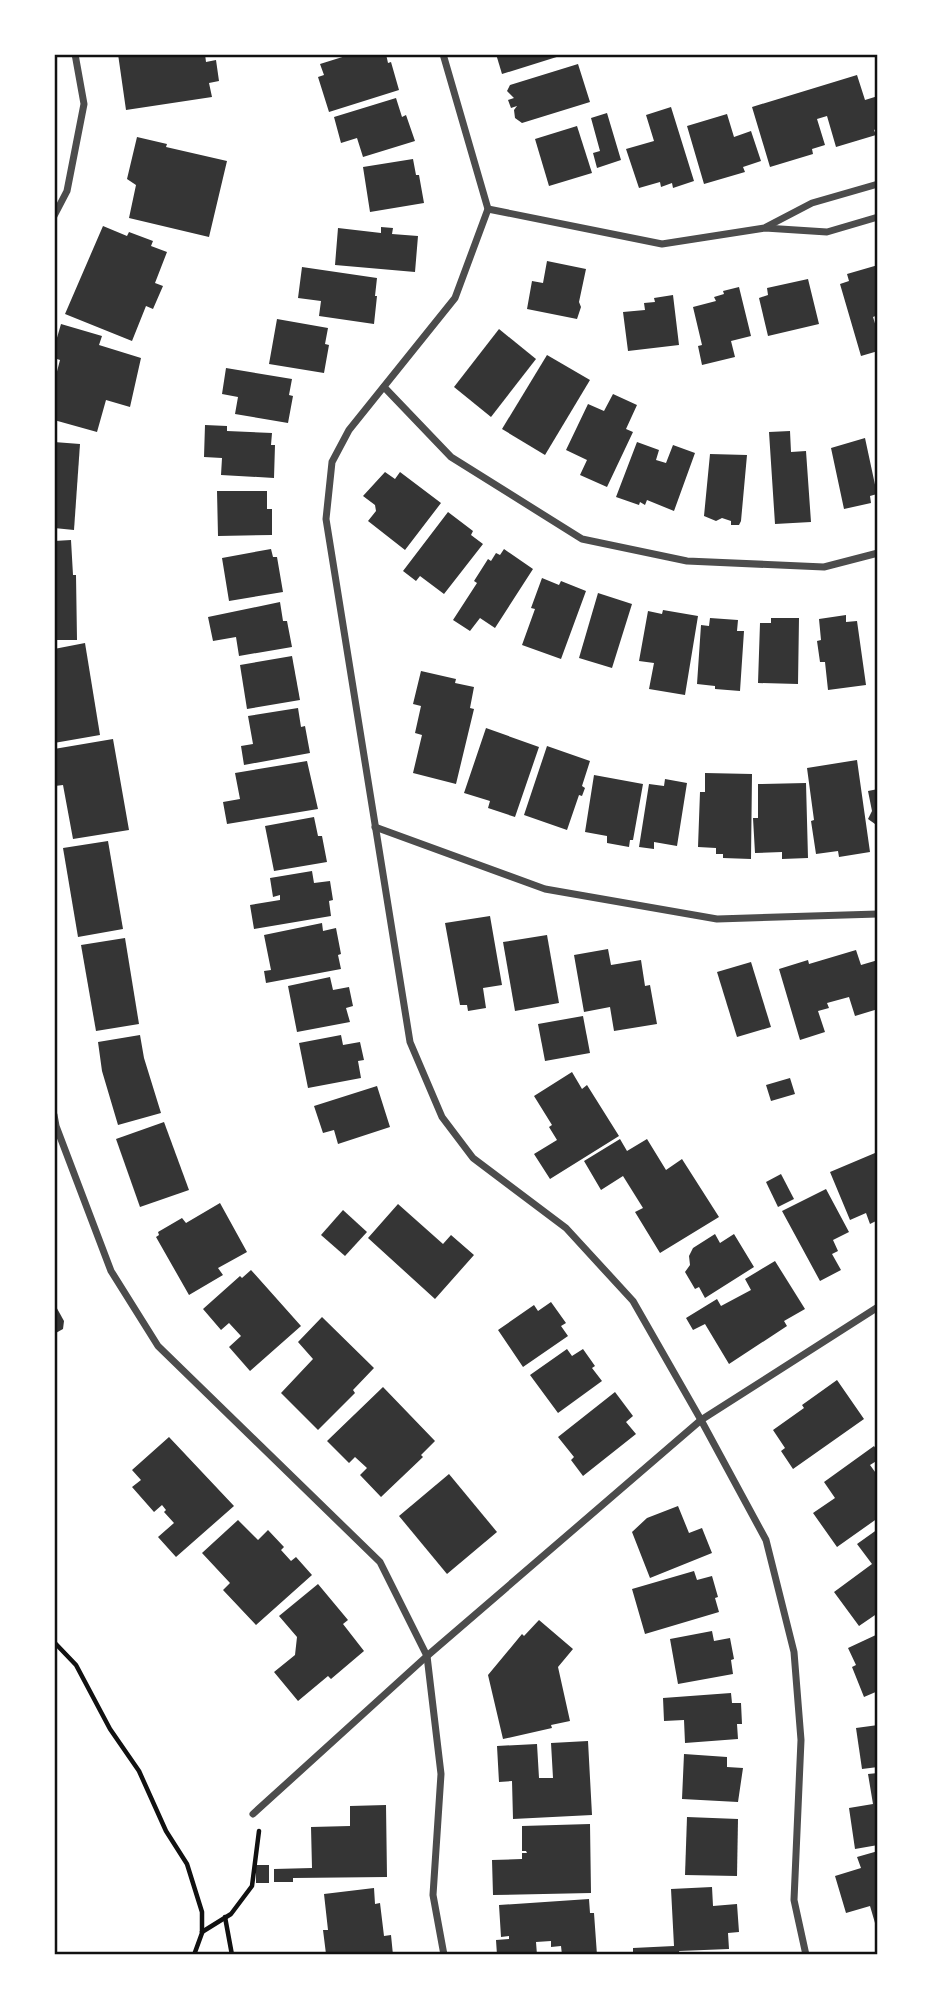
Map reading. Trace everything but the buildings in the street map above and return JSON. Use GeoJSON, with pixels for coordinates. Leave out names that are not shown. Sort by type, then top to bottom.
{"type":"FeatureCollection","features":[{"type":"Feature","properties":{"kind":"street"},"geometry":{"type":"LineString","coordinates":[[54,216],[67,191],[84,104],[75,54]]}},
{"type":"Feature","properties":{"kind":"street"},"geometry":{"type":"LineString","coordinates":[[443,54],[488,209],[455,298],[349,430],[331,462],[326,519],[410,1042],[442,1117],[473,1158],[566,1228],[633,1301],[766,1541],[794,1652],[801,1741],[794,1900],[806,1955]]}},
{"type":"Feature","properties":{"kind":"street"},"geometry":{"type":"LineString","coordinates":[[765,228],[812,203],[878,184]]}},
{"type":"Feature","properties":{"kind":"street"},"geometry":{"type":"LineString","coordinates":[[488,209],[662,244],[765,228],[827,232],[878,217]]}},
{"type":"Feature","properties":{"kind":"street"},"geometry":{"type":"LineString","coordinates":[[384,387],[451,457],[582,539],[687,561],[742,564],[824,567],[878,553]]}},
{"type":"Feature","properties":{"kind":"street"},"geometry":{"type":"LineString","coordinates":[[375,827],[545,889],[718,919],[878,915]]}},
{"type":"Feature","properties":{"kind":"street"},"geometry":{"type":"LineString","coordinates":[[54,1115],[111,1271],[158,1346],[380,1562],[427,1656],[441,1774],[433,1895],[444,1955]]}},
{"type":"Feature","properties":{"kind":"street"},"geometry":{"type":"LineString","coordinates":[[253,1814],[427,1656],[701,1420],[878,1307]]}},
{"type":"Feature","properties":{"kind":"path"},"geometry":{"type":"LineString","coordinates":[[54,1642],[76,1665],[110,1729],[139,1771],[166,1832],[187,1864],[202,1912],[202,1933],[194,1955]]}},
{"type":"Feature","properties":{"kind":"path"},"geometry":{"type":"LineString","coordinates":[[202,1933],[231,1914],[252,1886],[263,1805]]}},
{"type":"Feature","properties":{"kind":"path"},"geometry":{"type":"LineString","coordinates":[[225,1917],[232,1955]]}}]}
